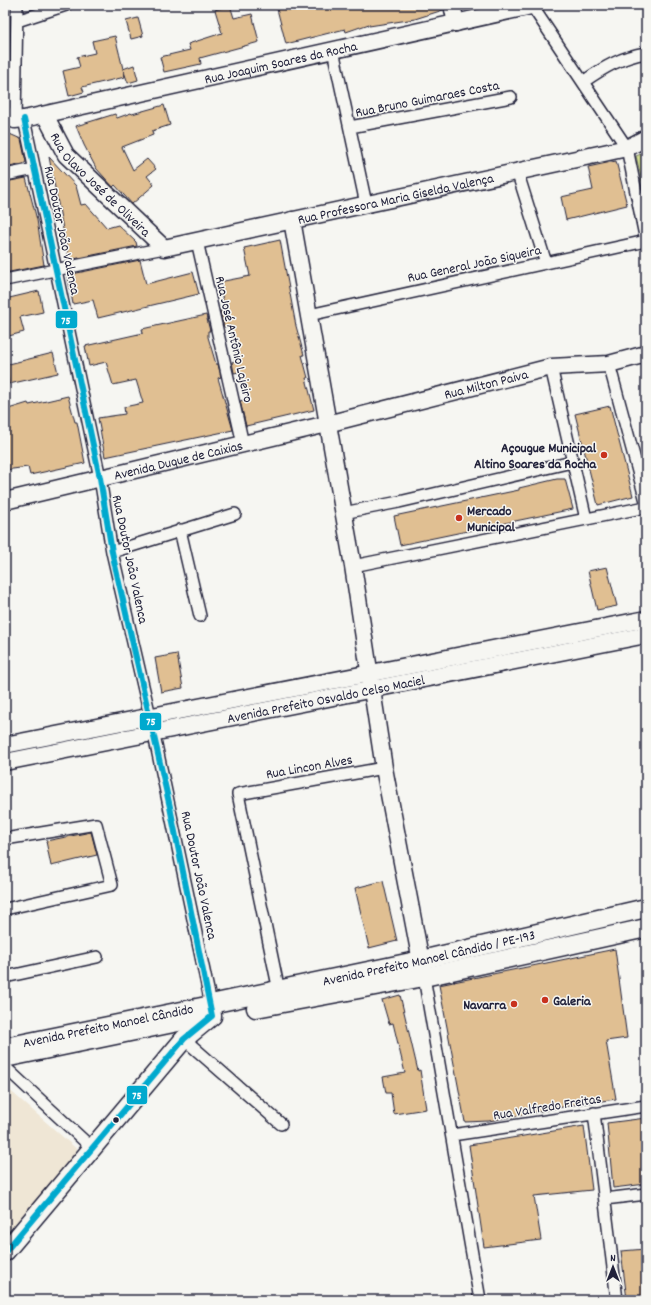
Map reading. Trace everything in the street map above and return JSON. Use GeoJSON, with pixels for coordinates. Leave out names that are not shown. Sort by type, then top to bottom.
{"type":"FeatureCollection","features":[{"type":"Feature","properties":{"kind":"main road","name":"Avenida Prefeito Manoel Cândido / PE-193"},"geometry":{"type":"LineString","coordinates":[[211,1010],[279,991],[423,969],[646,908]]}},
{"type":"Feature","properties":{"kind":"main road","name":"Avenida Prefeito Manoel Cândido / PE-193"},"geometry":{"type":"LineString","coordinates":[[211,1010],[646,928]]}},
{"type":"Feature","properties":{"kind":"main road"},"geometry":{"type":"LineString","coordinates":[[5,1252],[184,1039],[211,1010]]}},
{"type":"Feature","properties":{"kind":"street","name":"Rua Doutor João Valenca"},"geometry":{"type":"LineString","coordinates":[[17,5],[15,118],[35,169],[100,478],[112,552],[154,732],[211,1010]]}},
{"type":"Feature","properties":{"kind":"street"},"geometry":{"type":"LineString","coordinates":[[17,21],[66,5]]}},
{"type":"Feature","properties":{"kind":"street"},"geometry":{"type":"LineString","coordinates":[[452,5],[456,23]]}},
{"type":"Feature","properties":{"kind":"street"},"geometry":{"type":"LineString","coordinates":[[534,6],[627,148],[646,241]]}},
{"type":"Feature","properties":{"kind":"street","name":"Rua Joaquim Soares da Rocha"},"geometry":{"type":"LineString","coordinates":[[15,118],[45,115],[534,6]]}},
{"type":"Feature","properties":{"kind":"street"},"geometry":{"type":"LineString","coordinates":[[333,50],[366,204]]}},
{"type":"Feature","properties":{"kind":"street"},"geometry":{"type":"LineString","coordinates":[[583,82],[613,62],[646,53]]}},
{"type":"Feature","properties":{"kind":"street","name":"Rua Bruno Guimaraes Costa"},"geometry":{"type":"LineString","coordinates":[[350,127],[510,97]]}},
{"type":"Feature","properties":{"kind":"street","name":"Rua Olavo José de Oliveira"},"geometry":{"type":"LineString","coordinates":[[45,115],[66,155],[164,248]]}},
{"type":"Feature","properties":{"kind":"street","name":"Rua Professora Maria Giselda Valença"},"geometry":{"type":"LineString","coordinates":[[164,248],[627,148],[646,138]]}},
{"type":"Feature","properties":{"kind":"street"},"geometry":{"type":"LineString","coordinates":[[5,174],[35,169]]}},
{"type":"Feature","properties":{"kind":"street"},"geometry":{"type":"LineString","coordinates":[[517,171],[546,263]]}},
{"type":"Feature","properties":{"kind":"street"},"geometry":{"type":"LineString","coordinates":[[292,220],[353,566],[384,768],[423,969],[480,1300]]}},
{"type":"Feature","properties":{"kind":"street","name":"Rua José Antônio Lajeiro"},"geometry":{"type":"LineString","coordinates":[[197,240],[243,444]]}},
{"type":"Feature","properties":{"kind":"street","name":"Rua General João Siqueira"},"geometry":{"type":"LineString","coordinates":[[309,315],[646,241]]}},
{"type":"Feature","properties":{"kind":"street"},"geometry":{"type":"LineString","coordinates":[[5,280],[164,248]]}},
{"type":"Feature","properties":{"kind":"street","name":"Rua Milton Paiva"},"geometry":{"type":"LineString","coordinates":[[328,424],[551,367],[609,364],[646,354]]}},
{"type":"Feature","properties":{"kind":"street"},"geometry":{"type":"LineString","coordinates":[[609,364],[646,501]]}},
{"type":"Feature","properties":{"kind":"street"},"geometry":{"type":"LineString","coordinates":[[551,367],[586,519]]}},
{"type":"Feature","properties":{"kind":"street","name":"Avenida Duque de Caixias"},"geometry":{"type":"LineString","coordinates":[[5,501],[328,424]]}},
{"type":"Feature","properties":{"kind":"street"},"geometry":{"type":"LineString","coordinates":[[343,513],[399,502],[572,462]]}},
{"type":"Feature","properties":{"kind":"street"},"geometry":{"type":"LineString","coordinates":[[353,566],[646,507]]}},
{"type":"Feature","properties":{"kind":"street"},"geometry":{"type":"LineString","coordinates":[[112,552],[235,514]]}},
{"type":"Feature","properties":{"kind":"street"},"geometry":{"type":"LineString","coordinates":[[180,530],[200,616]]}},
{"type":"Feature","properties":{"kind":"street","name":"Avenida Prefeito Osvaldo Celso Maciel"},"geometry":{"type":"LineString","coordinates":[[5,762],[154,732],[646,619]]}},
{"type":"Feature","properties":{"kind":"street","name":"Avenida Prefeito Osvaldo Celso Maciel"},"geometry":{"type":"LineString","coordinates":[[5,745],[150,716],[646,635]]}},
{"type":"Feature","properties":{"kind":"street","name":"Rua Lincon Alves"},"geometry":{"type":"LineString","coordinates":[[279,991],[238,794],[384,768]]}},
{"type":"Feature","properties":{"kind":"street"},"geometry":{"type":"LineString","coordinates":[[5,839],[96,824],[112,885],[5,909]]}},
{"type":"Feature","properties":{"kind":"street"},"geometry":{"type":"LineString","coordinates":[[5,976],[97,956]]}},
{"type":"Feature","properties":{"kind":"street","name":"Avenida Prefeito Manoel Cândido"},"geometry":{"type":"LineString","coordinates":[[5,1046],[211,1010]]}},
{"type":"Feature","properties":{"kind":"street","name":"Avenida Prefeito Manoel Cândido"},"geometry":{"type":"LineString","coordinates":[[5,1058],[211,1010]]}},
{"type":"Feature","properties":{"kind":"street"},"geometry":{"type":"LineString","coordinates":[[184,1039],[281,1124]]}},
{"type":"Feature","properties":{"kind":"street"},"geometry":{"type":"LineString","coordinates":[[5,1067],[92,1148]]}},
{"type":"Feature","properties":{"kind":"street","name":"Rua Valfredo Freitas"},"geometry":{"type":"LineString","coordinates":[[452,1135],[646,1106]]}},
{"type":"Feature","properties":{"kind":"street"},"geometry":{"type":"LineString","coordinates":[[594,1113],[617,1300]]}},
{"type":"Feature","properties":{"kind":"street"},"geometry":{"type":"LineString","coordinates":[[605,1198],[646,1194]]}},
{"type":"Feature","properties":{"kind":"shaded area"},"geometry":{"type":"Polygon","coordinates":[[[5,1086],[80,1152],[5,1236],[5,1086]]]}},
{"type":"Feature","properties":{"kind":"green space"},"geometry":{"type":"Polygon","coordinates":[[[646,152],[646,198],[636,156],[646,152]]]}},
{"type":"Feature","properties":{"kind":"building"},"geometry":{"type":"Polygon","coordinates":[[[230,5],[234,18],[252,14],[259,42],[200,58],[201,64],[164,72],[160,57],[190,50],[188,44],[222,33],[215,10],[230,5]]]}},
{"type":"Feature","properties":{"kind":"building"},"geometry":{"type":"Polygon","coordinates":[[[276,5],[443,5],[443,10],[415,19],[369,26],[369,24],[346,32],[345,29],[286,44],[276,5]]]}},
{"type":"Feature","properties":{"kind":"building"},"geometry":{"type":"Polygon","coordinates":[[[138,18],[143,36],[131,39],[126,21],[138,18]]]}},
{"type":"Feature","properties":{"kind":"building"},"geometry":{"type":"Polygon","coordinates":[[[115,36],[125,77],[82,87],[84,92],[69,96],[63,71],[80,67],[77,57],[95,53],[92,41],[115,36]]]}},
{"type":"Feature","properties":{"kind":"building"},"geometry":{"type":"Polygon","coordinates":[[[134,65],[138,80],[128,83],[123,69],[134,65]]]}},
{"type":"Feature","properties":{"kind":"building"},"geometry":{"type":"Polygon","coordinates":[[[164,105],[170,125],[152,131],[153,135],[122,147],[133,170],[147,159],[156,169],[147,176],[154,185],[132,204],[115,185],[113,187],[96,168],[76,126],[115,114],[117,118],[164,105]]]}},
{"type":"Feature","properties":{"kind":"building"},"geometry":{"type":"Polygon","coordinates":[[[5,132],[21,139],[26,162],[23,164],[5,168],[5,132]]]}},
{"type":"Feature","properties":{"kind":"building"},"geometry":{"type":"Polygon","coordinates":[[[49,157],[76,186],[81,205],[86,204],[107,228],[118,225],[136,242],[137,246],[69,260],[49,157]]]}},
{"type":"Feature","properties":{"kind":"building"},"geometry":{"type":"Polygon","coordinates":[[[616,161],[627,205],[566,220],[561,197],[593,190],[588,167],[616,161]]]}},
{"type":"Feature","properties":{"kind":"building"},"geometry":{"type":"Polygon","coordinates":[[[26,178],[37,220],[44,265],[5,273],[5,182],[26,178]]]}},
{"type":"Feature","properties":{"kind":"building"},"geometry":{"type":"Polygon","coordinates":[[[280,240],[296,326],[304,355],[302,355],[308,378],[306,378],[314,410],[246,426],[240,401],[248,399],[239,372],[234,373],[232,362],[237,360],[230,326],[224,327],[220,311],[224,311],[224,305],[219,282],[250,276],[244,248],[280,240]]]}},
{"type":"Feature","properties":{"kind":"building"},"geometry":{"type":"Polygon","coordinates":[[[140,260],[146,284],[193,272],[199,294],[98,318],[93,300],[73,304],[68,277],[72,276],[72,274],[140,260]]]}},
{"type":"Feature","properties":{"kind":"building"},"geometry":{"type":"Polygon","coordinates":[[[39,291],[43,312],[20,317],[24,332],[5,337],[5,323],[7,322],[5,299],[39,291]]]}},
{"type":"Feature","properties":{"kind":"building"},"geometry":{"type":"Polygon","coordinates":[[[206,315],[210,331],[208,331],[208,337],[216,364],[218,364],[221,377],[218,378],[233,430],[105,457],[98,418],[125,414],[124,407],[143,403],[136,380],[113,385],[106,362],[89,366],[85,346],[143,333],[142,329],[206,315]]]}},
{"type":"Feature","properties":{"kind":"building"},"geometry":{"type":"Polygon","coordinates":[[[53,353],[58,373],[9,384],[5,365],[53,353]]]}},
{"type":"Feature","properties":{"kind":"building"},"geometry":{"type":"Polygon","coordinates":[[[68,396],[75,422],[77,422],[85,463],[30,475],[28,467],[5,470],[5,410],[28,403],[29,405],[68,396]]]}},
{"type":"Feature","properties":{"kind":"building","name":"Açougue Municipal Altino Soares da Rocha"},"geometry":{"type":"Polygon","coordinates":[[[610,406],[633,496],[598,505],[575,414],[610,406]]]}},
{"type":"Feature","properties":{"kind":"building","name":"Mercado Municipal"},"geometry":{"type":"Polygon","coordinates":[[[557,479],[565,479],[573,509],[400,545],[394,516],[519,490],[519,488],[557,479]]]}},
{"type":"Feature","properties":{"kind":"building"},"geometry":{"type":"Polygon","coordinates":[[[607,567],[617,606],[597,610],[588,571],[607,567]]]}},
{"type":"Feature","properties":{"kind":"building"},"geometry":{"type":"Polygon","coordinates":[[[177,654],[183,688],[161,692],[155,658],[177,654]]]}},
{"type":"Feature","properties":{"kind":"building"},"geometry":{"type":"Polygon","coordinates":[[[91,832],[97,855],[51,866],[46,841],[91,832]]]}},
{"type":"Feature","properties":{"kind":"building"},"geometry":{"type":"Polygon","coordinates":[[[383,881],[397,941],[369,948],[355,888],[383,881]]]}},
{"type":"Feature","properties":{"kind":"building"},"geometry":{"type":"Polygon","coordinates":[[[615,949],[627,1038],[606,1041],[616,1099],[573,1105],[489,1121],[465,1122],[439,985],[615,949]]]}},
{"type":"Feature","properties":{"kind":"building"},"geometry":{"type":"Polygon","coordinates":[[[400,995],[418,1071],[420,1070],[426,1109],[394,1114],[391,1093],[386,1093],[383,1077],[405,1073],[393,1023],[389,1024],[382,1000],[400,995]]]}},
{"type":"Feature","properties":{"kind":"building"},"geometry":{"type":"Polygon","coordinates":[[[646,1118],[646,1184],[613,1188],[607,1123],[646,1118]]]}},
{"type":"Feature","properties":{"kind":"building"},"geometry":{"type":"Polygon","coordinates":[[[584,1126],[592,1190],[534,1196],[541,1240],[484,1247],[469,1145],[584,1126]]]}},
{"type":"Feature","properties":{"kind":"building"},"geometry":{"type":"Polygon","coordinates":[[[646,1249],[646,1300],[627,1300],[621,1251],[646,1249]]]}},
{"type":"Feature","properties":{"kind":"transit line","name":"75"},"geometry":{"type":"LineString","coordinates":[[5,1252],[184,1039],[212,1016],[170,807],[112,552],[100,478],[24,119]]}},
{"type":"Feature","properties":{"kind":"place","name":"Açougue Municipal Altino Soares da Rocha"},"geometry":{"type":"Point","coordinates":[604,455]}},
{"type":"Feature","properties":{"kind":"place","name":"Mercado Municipal"},"geometry":{"type":"Point","coordinates":[459,518]}},
{"type":"Feature","properties":{"kind":"place","name":"Galeria"},"geometry":{"type":"Point","coordinates":[545,1000]}},
{"type":"Feature","properties":{"kind":"place","name":"Navarra"},"geometry":{"type":"Point","coordinates":[514,1004]}}]}
